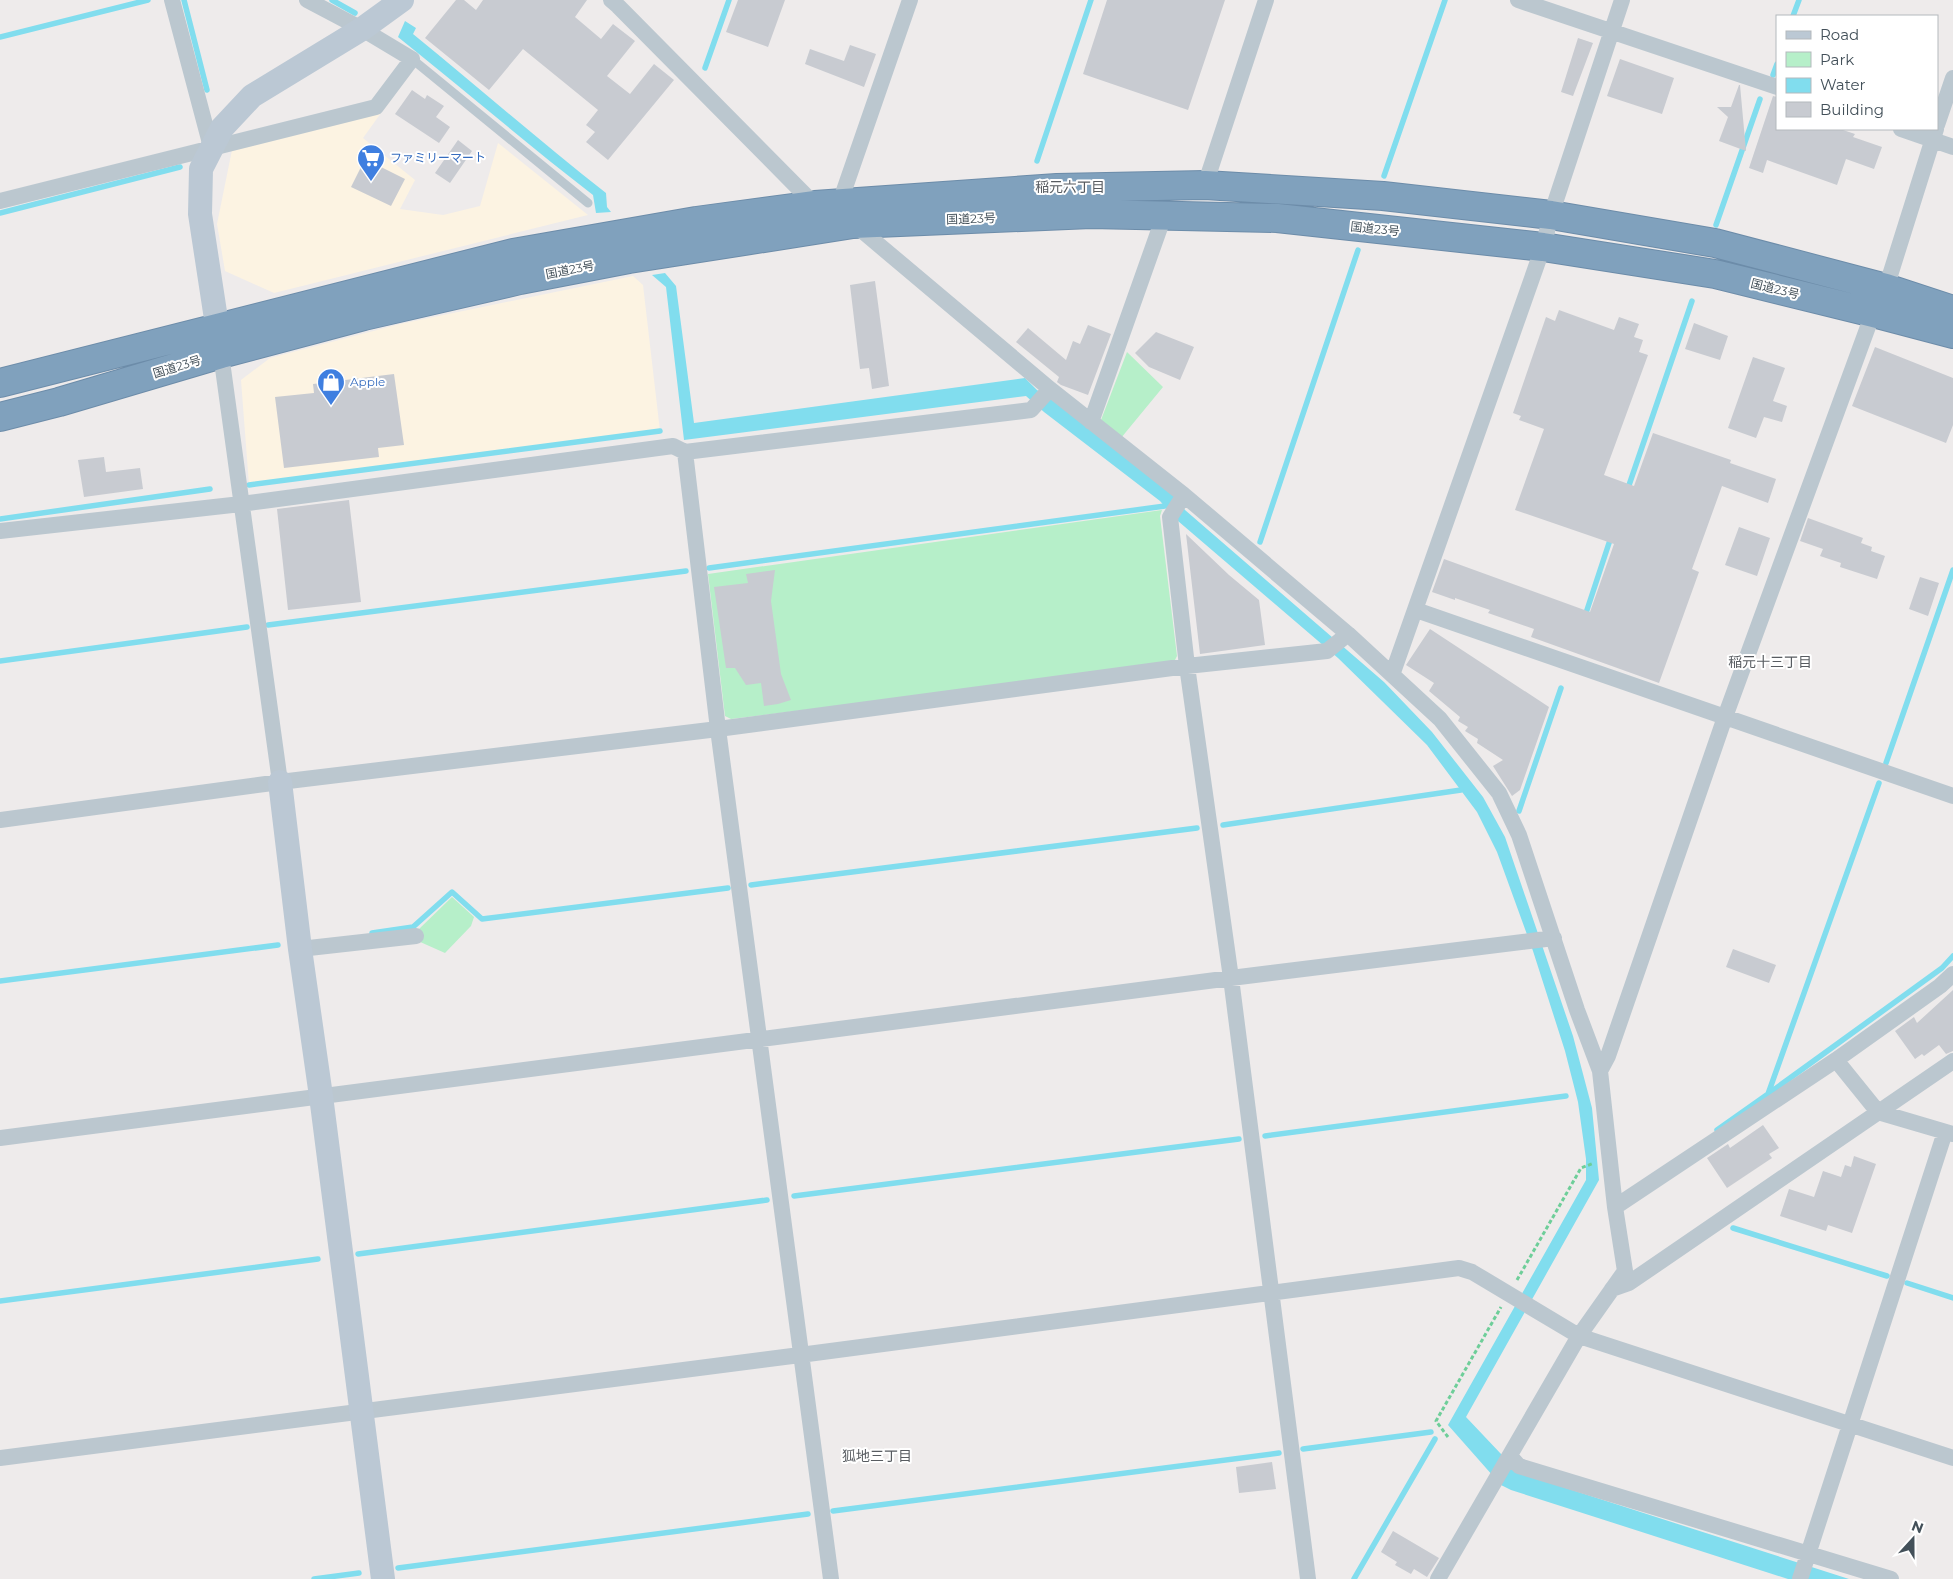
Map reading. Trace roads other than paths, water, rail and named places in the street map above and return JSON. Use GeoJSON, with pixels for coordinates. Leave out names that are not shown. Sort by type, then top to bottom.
{"type":"FeatureCollection","features":[{"type":"Feature","properties":{"kind":"highway","name":"国道23号"},"geometry":{"type":"LineString","coordinates":[[0,383],[513,253],[696,221],[836,210],[1057,188],[1204,185],[1383,196],[1551,215],[1715,244],[1886,288],[1953,310]]}},
{"type":"Feature","properties":{"kind":"highway","name":"国道23号"},"geometry":{"type":"LineString","coordinates":[[0,417],[59,402],[221,354],[364,316],[520,280],[629,259],[836,210],[1277,218],[1543,247],[1715,274],[1873,312],[1953,334]]}},
{"type":"Feature","properties":{"kind":"street"},"geometry":{"type":"LineString","coordinates":[[172,0],[210,147]]}},
{"type":"Feature","properties":{"kind":"street"},"geometry":{"type":"LineString","coordinates":[[0,201],[376,107],[412,59],[362,29],[307,0]]}},
{"type":"Feature","properties":{"kind":"street"},"geometry":{"type":"LineString","coordinates":[[383,1579],[322,1096],[300,949],[280,782],[218,327],[200,214],[199,195],[201,169],[210,147],[222,128],[252,96],[362,29],[402,0]]}},
{"type":"Feature","properties":{"kind":"street"},"geometry":{"type":"LineString","coordinates":[[611,0],[836,210],[1050,389],[1184,495],[1348,634],[1440,720],[1499,793],[1519,835],[1600,1071],[1615,1207],[1625,1272],[1611,1289],[1580,1336],[1438,1579]]}},
{"type":"Feature","properties":{"kind":"street"},"geometry":{"type":"LineString","coordinates":[[836,210],[910,0]]}},
{"type":"Feature","properties":{"kind":"street"},"geometry":{"type":"LineString","coordinates":[[1204,185],[1266,0]]}},
{"type":"Feature","properties":{"kind":"street"},"geometry":{"type":"LineString","coordinates":[[1518,0],[1776,87]]}},
{"type":"Feature","properties":{"kind":"street"},"geometry":{"type":"LineString","coordinates":[[1392,675],[1543,247],[1551,215],[1622,0]]}},
{"type":"Feature","properties":{"kind":"street"},"geometry":{"type":"LineString","coordinates":[[1938,122],[1953,78]]}},
{"type":"Feature","properties":{"kind":"street"},"geometry":{"type":"LineString","coordinates":[[1918,130],[1935,131],[1953,147]]}},
{"type":"Feature","properties":{"kind":"street"},"geometry":{"type":"LineString","coordinates":[[1886,288],[1935,131]]}},
{"type":"Feature","properties":{"kind":"street"},"geometry":{"type":"LineString","coordinates":[[1091,422],[1164,216]]}},
{"type":"Feature","properties":{"kind":"street"},"geometry":{"type":"LineString","coordinates":[[1600,1071],[1608,1056],[1725,717],[1873,312]]}},
{"type":"Feature","properties":{"kind":"street"},"geometry":{"type":"LineString","coordinates":[[0,531],[241,504],[673,446],[684,452],[1031,410],[1050,389]]}},
{"type":"Feature","properties":{"kind":"street"},"geometry":{"type":"LineString","coordinates":[[684,452],[758,1039],[831,1579]]}},
{"type":"Feature","properties":{"kind":"street"},"geometry":{"type":"LineString","coordinates":[[1184,495],[1170,517],[1187,666],[1231,978],[1308,1579]]}},
{"type":"Feature","properties":{"kind":"street"},"geometry":{"type":"LineString","coordinates":[[1416,610],[1953,796]]}},
{"type":"Feature","properties":{"kind":"street"},"geometry":{"type":"LineString","coordinates":[[0,820],[280,782],[718,729],[1187,666],[1327,651],[1348,634]]}},
{"type":"Feature","properties":{"kind":"street"},"geometry":{"type":"LineString","coordinates":[[300,949],[416,936]]}},
{"type":"Feature","properties":{"kind":"street"},"geometry":{"type":"LineString","coordinates":[[0,1138],[1231,978],[1554,938]]}},
{"type":"Feature","properties":{"kind":"street"},"geometry":{"type":"LineString","coordinates":[[1615,1207],[1836,1060],[1940,986],[1953,974]]}},
{"type":"Feature","properties":{"kind":"street"},"geometry":{"type":"LineString","coordinates":[[1800,1579],[1949,1133],[1878,1112],[1836,1060]]}},
{"type":"Feature","properties":{"kind":"street"},"geometry":{"type":"LineString","coordinates":[[1611,1289],[1629,1282],[1953,1061]]}},
{"type":"Feature","properties":{"kind":"street"},"geometry":{"type":"LineString","coordinates":[[0,1458],[800,1356],[1459,1268],[1472,1272],[1580,1336],[1953,1458]]}},
{"type":"Feature","properties":{"kind":"street"},"geometry":{"type":"LineString","coordinates":[[1510,1456],[1520,1466],[1891,1579]]}},
{"type":"Feature","properties":{"kind":"lane"},"geometry":{"type":"LineString","coordinates":[[412,59],[588,204]]}},
{"type":"Feature","properties":{"kind":"water"},"geometry":{"type":"Polygon","coordinates":[[[405,21],[416,28],[413,34],[606,193],[607,207],[611,212],[596,213],[593,195],[398,37],[405,21]]]}},
{"type":"Feature","properties":{"kind":"water"},"geometry":{"type":"Polygon","coordinates":[[[665,273],[676,286],[694,423],[1025,378],[1037,390],[1173,493],[1185,510],[1384,682],[1432,732],[1483,797],[1505,837],[1573,1036],[1592,1108],[1599,1180],[1466,1417],[1519,1473],[1849,1579],[1788,1579],[1511,1490],[1501,1485],[1448,1425],[1586,1180],[1586,1159],[1578,1102],[1565,1051],[1533,951],[1497,852],[1477,812],[1427,745],[1338,658],[1178,521],[1160,501],[1026,396],[684,440],[666,287],[652,275],[665,273]]]}},
{"type":"Feature","properties":{"kind":"waterway"},"geometry":{"type":"LineString","coordinates":[[0,37],[148,0]]}},
{"type":"Feature","properties":{"kind":"waterway"},"geometry":{"type":"LineString","coordinates":[[184,0],[207,90]]}},
{"type":"Feature","properties":{"kind":"waterway"},"geometry":{"type":"LineString","coordinates":[[332,0],[355,13]]}},
{"type":"Feature","properties":{"kind":"waterway"},"geometry":{"type":"LineString","coordinates":[[705,68],[729,0]]}},
{"type":"Feature","properties":{"kind":"waterway"},"geometry":{"type":"LineString","coordinates":[[1037,161],[1091,0]]}},
{"type":"Feature","properties":{"kind":"waterway"},"geometry":{"type":"LineString","coordinates":[[1384,176],[1445,0]]}},
{"type":"Feature","properties":{"kind":"waterway"},"geometry":{"type":"LineString","coordinates":[[1793,15],[1799,0]]}},
{"type":"Feature","properties":{"kind":"waterway"},"geometry":{"type":"LineString","coordinates":[[1773,75],[1776,67]]}},
{"type":"Feature","properties":{"kind":"waterway"},"geometry":{"type":"LineString","coordinates":[[1716,225],[1760,99]]}},
{"type":"Feature","properties":{"kind":"waterway"},"geometry":{"type":"LineString","coordinates":[[0,213],[180,167]]}},
{"type":"Feature","properties":{"kind":"waterway"},"geometry":{"type":"LineString","coordinates":[[1260,542],[1358,250]]}},
{"type":"Feature","properties":{"kind":"waterway"},"geometry":{"type":"LineString","coordinates":[[1627,491],[1692,301]]}},
{"type":"Feature","properties":{"kind":"waterway"},"geometry":{"type":"LineString","coordinates":[[249,485],[660,431]]}},
{"type":"Feature","properties":{"kind":"waterway"},"geometry":{"type":"LineString","coordinates":[[0,519],[210,489]]}},
{"type":"Feature","properties":{"kind":"waterway"},"geometry":{"type":"LineString","coordinates":[[709,568],[1165,506]]}},
{"type":"Feature","properties":{"kind":"waterway"},"geometry":{"type":"LineString","coordinates":[[1585,616],[1611,537]]}},
{"type":"Feature","properties":{"kind":"waterway"},"geometry":{"type":"LineString","coordinates":[[1886,763],[1953,570]]}},
{"type":"Feature","properties":{"kind":"waterway"},"geometry":{"type":"LineString","coordinates":[[268,625],[686,571]]}},
{"type":"Feature","properties":{"kind":"waterway"},"geometry":{"type":"LineString","coordinates":[[0,661],[247,627]]}},
{"type":"Feature","properties":{"kind":"waterway"},"geometry":{"type":"LineString","coordinates":[[1519,811],[1561,688]]}},
{"type":"Feature","properties":{"kind":"waterway"},"geometry":{"type":"LineString","coordinates":[[1717,1130],[1768,1094],[1879,783]]}},
{"type":"Feature","properties":{"kind":"waterway"},"geometry":{"type":"LineString","coordinates":[[1223,825],[1461,790]]}},
{"type":"Feature","properties":{"kind":"waterway"},"geometry":{"type":"LineString","coordinates":[[751,885],[1197,828]]}},
{"type":"Feature","properties":{"kind":"waterway"},"geometry":{"type":"LineString","coordinates":[[372,933],[413,927],[452,892],[482,919],[728,888]]}},
{"type":"Feature","properties":{"kind":"waterway"},"geometry":{"type":"LineString","coordinates":[[0,981],[278,945]]}},
{"type":"Feature","properties":{"kind":"waterway"},"geometry":{"type":"LineString","coordinates":[[1768,1094],[1942,968],[1953,956]]}},
{"type":"Feature","properties":{"kind":"waterway"},"geometry":{"type":"LineString","coordinates":[[1265,1136],[1566,1096]]}},
{"type":"Feature","properties":{"kind":"waterway"},"geometry":{"type":"LineString","coordinates":[[794,1196],[1239,1139]]}},
{"type":"Feature","properties":{"kind":"waterway"},"geometry":{"type":"LineString","coordinates":[[358,1254],[767,1200]]}},
{"type":"Feature","properties":{"kind":"waterway"},"geometry":{"type":"LineString","coordinates":[[1733,1228],[1887,1276]]}},
{"type":"Feature","properties":{"kind":"waterway"},"geometry":{"type":"LineString","coordinates":[[0,1301],[318,1259]]}},
{"type":"Feature","properties":{"kind":"waterway"},"geometry":{"type":"LineString","coordinates":[[1907,1283],[1953,1298]]}},
{"type":"Feature","properties":{"kind":"waterway"},"geometry":{"type":"LineString","coordinates":[[1303,1449],[1431,1432]]}},
{"type":"Feature","properties":{"kind":"waterway"},"geometry":{"type":"LineString","coordinates":[[1354,1579],[1435,1439]]}},
{"type":"Feature","properties":{"kind":"waterway"},"geometry":{"type":"LineString","coordinates":[[833,1511],[1279,1453]]}},
{"type":"Feature","properties":{"kind":"waterway"},"geometry":{"type":"LineString","coordinates":[[398,1568],[808,1514]]}},
{"type":"Feature","properties":{"kind":"waterway"},"geometry":{"type":"LineString","coordinates":[[314,1579],[359,1573]]}},
{"type":"Feature","properties":{"kind":"place","name":"ファミリーマート"},"geometry":{"type":"Point","coordinates":[371,182]}},
{"type":"Feature","properties":{"kind":"place","name":"Apple"},"geometry":{"type":"Point","coordinates":[331,406]}},
{"type":"Feature","properties":{"kind":"district","name":"稲元六丁目"},"geometry":{"type":"Point","coordinates":[1070,187]}},
{"type":"Feature","properties":{"kind":"district","name":"稲元十三丁目"},"geometry":{"type":"Point","coordinates":[1770,662]}},
{"type":"Feature","properties":{"kind":"district","name":"狐地三丁目"},"geometry":{"type":"Point","coordinates":[877,1456]}}]}
